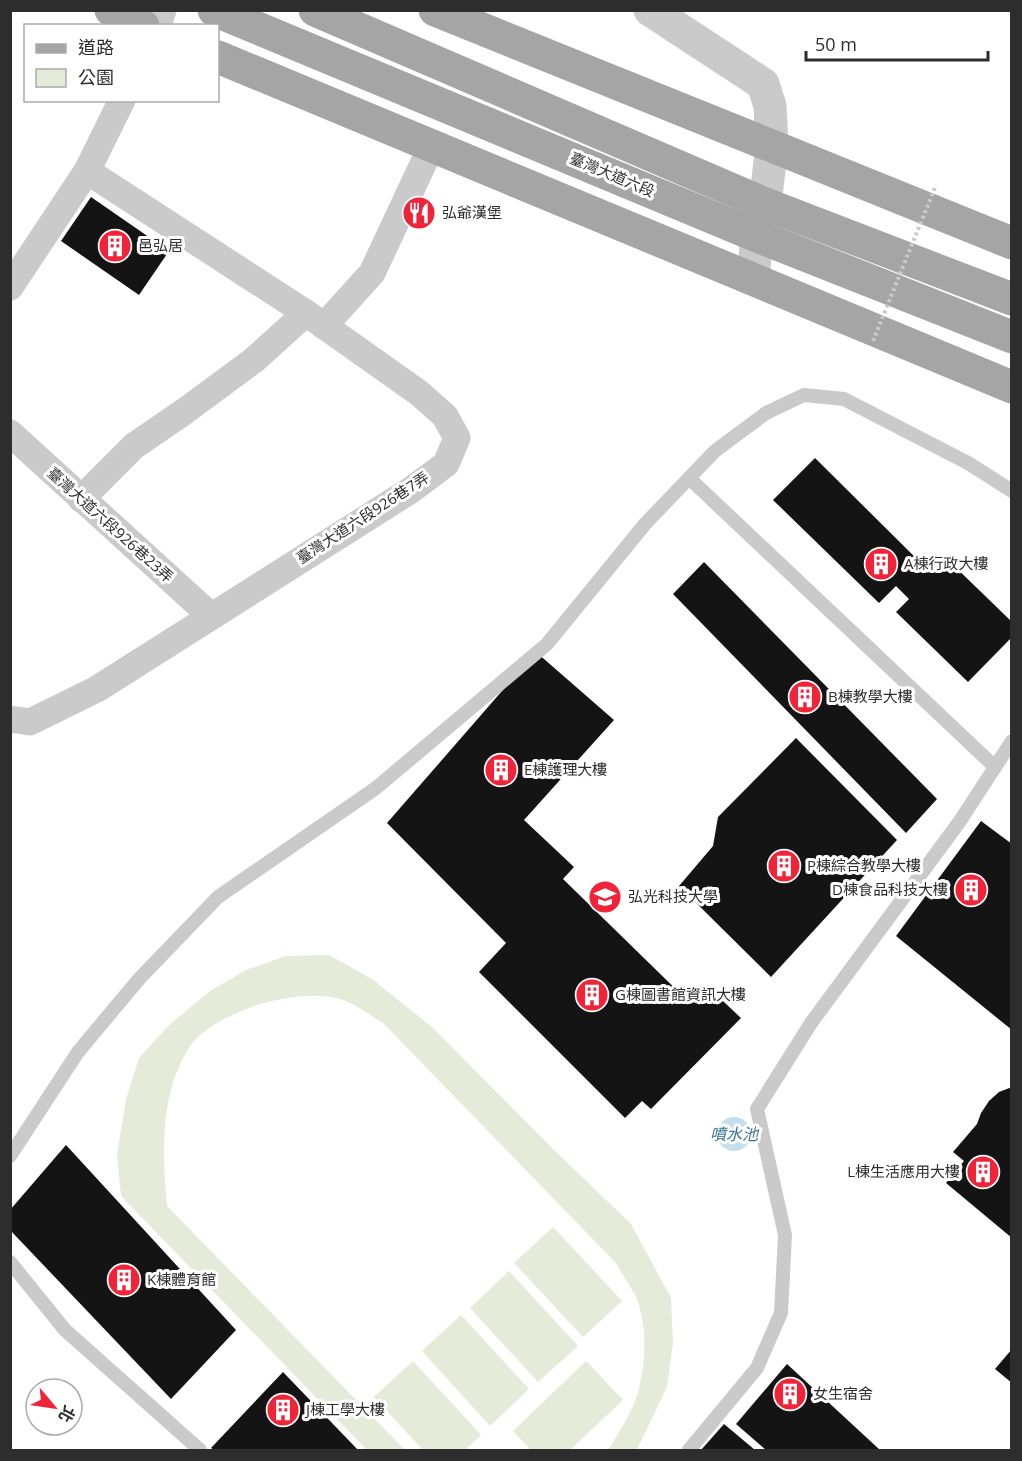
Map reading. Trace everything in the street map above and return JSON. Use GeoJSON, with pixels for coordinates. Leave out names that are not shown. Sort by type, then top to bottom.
{"type":"FeatureCollection","features":[{"type":"Feature","properties":{"kind":"main road"},"geometry":{"type":"LineString","coordinates":[[111,10],[139,24]]}},
{"type":"Feature","properties":{"kind":"main road","name":"臺灣大道六段"},"geometry":{"type":"LineString","coordinates":[[214,10],[758,236],[1011,336]]}},
{"type":"Feature","properties":{"kind":"main road"},"geometry":{"type":"LineString","coordinates":[[315,10],[765,204],[1011,299]]}},
{"type":"Feature","properties":{"kind":"main road"},"geometry":{"type":"LineString","coordinates":[[435,10],[1011,243]]}},
{"type":"Feature","properties":{"kind":"main road"},"geometry":{"type":"LineString","coordinates":[[219,57],[1011,387]]}},
{"type":"Feature","properties":{"kind":"street"},"geometry":{"type":"LineString","coordinates":[[650,10],[763,84],[770,106],[772,145],[753,279]]}},
{"type":"Feature","properties":{"kind":"street"},"geometry":{"type":"LineString","coordinates":[[10,287],[87,171],[121,102]]}},
{"type":"Feature","properties":{"kind":"street"},"geometry":{"type":"LineString","coordinates":[[81,499],[134,446],[254,360],[315,320],[372,273],[432,146]]}},
{"type":"Feature","properties":{"kind":"street","name":"臺灣大道六段926巷7弄"},"geometry":{"type":"LineString","coordinates":[[10,719],[30,722],[97,689],[411,490],[446,464],[456,438],[445,416],[419,393],[315,320],[87,171]]}},
{"type":"Feature","properties":{"kind":"street","name":"臺灣大道六段926巷23弄"},"geometry":{"type":"LineString","coordinates":[[10,433],[211,616]]}},
{"type":"Feature","properties":{"kind":"lane"},"geometry":{"type":"LineString","coordinates":[[10,1156],[78,1052],[139,979],[218,897],[376,788],[547,644],[645,524],[715,451],[766,412],[804,395],[844,399],[968,463],[1011,491]]}},
{"type":"Feature","properties":{"kind":"lane"},"geometry":{"type":"LineString","coordinates":[[689,478],[1002,764]]}},
{"type":"Feature","properties":{"kind":"lane"},"geometry":{"type":"LineString","coordinates":[[689,1450],[757,1368],[781,1313],[785,1235],[757,1109],[811,1023],[1002,764],[1011,741]]}},
{"type":"Feature","properties":{"kind":"lane"},"geometry":{"type":"LineString","coordinates":[[10,1262],[65,1330],[201,1450]]}},
{"type":"Feature","properties":{"kind":"path"},"geometry":{"type":"LineString","coordinates":[[873,340],[936,185]]}},
{"type":"Feature","properties":{"kind":"green space"},"geometry":{"type":"Polygon","coordinates":[[[329,955],[372,979],[433,1028],[631,1224],[671,1298],[673,1343],[667,1387],[637,1450],[608,1450],[635,1400],[641,1381],[644,1356],[644,1330],[639,1306],[616,1263],[383,1023],[348,1002],[325,996],[306,996],[264,1003],[224,1019],[207,1029],[191,1044],[174,1078],[166,1113],[164,1159],[167,1206],[405,1450],[367,1450],[121,1196],[117,1155],[126,1099],[139,1058],[168,1026],[210,991],[246,970],[286,956],[329,955]]]}},
{"type":"Feature","properties":{"kind":"green space"},"geometry":{"type":"Polygon","coordinates":[[[553,1227],[622,1301],[583,1337],[514,1263],[553,1227]]]}},
{"type":"Feature","properties":{"kind":"green space"},"geometry":{"type":"Polygon","coordinates":[[[509,1271],[578,1346],[538,1382],[470,1308],[509,1271]]]}},
{"type":"Feature","properties":{"kind":"green space"},"geometry":{"type":"Polygon","coordinates":[[[461,1315],[529,1389],[490,1426],[422,1351],[461,1315]]]}},
{"type":"Feature","properties":{"kind":"green space"},"geometry":{"type":"Polygon","coordinates":[[[413,1361],[481,1435],[465,1450],[423,1450],[374,1397],[413,1361]]]}},
{"type":"Feature","properties":{"kind":"green space"},"geometry":{"type":"Polygon","coordinates":[[[586,1361],[623,1400],[570,1450],[531,1450],[513,1431],[586,1361]]]}},
{"type":"Feature","properties":{"kind":"water","name":"噴水池"},"geometry":{"type":"Polygon","coordinates":[[[734,1117],[746,1122],[751,1134],[746,1146],[734,1151],[722,1146],[717,1134],[722,1122],[734,1117]]]}},
{"type":"Feature","properties":{"kind":"building","name":"邑弘居"},"geometry":{"type":"Polygon","coordinates":[[[91,197],[169,251],[139,295],[61,241],[91,197]]]}},
{"type":"Feature","properties":{"kind":"building","name":"A棟行政大樓"},"geometry":{"type":"Polygon","coordinates":[[[815,458],[930,572],[945,557],[1012,622],[1012,637],[968,682],[896,612],[909,599],[896,586],[879,603],[773,500],[815,458]]]}},
{"type":"Feature","properties":{"kind":"building","name":"B棟教學大樓"},"geometry":{"type":"Polygon","coordinates":[[[704,562],[937,799],[906,833],[673,594],[704,562]]]}},
{"type":"Feature","properties":{"kind":"building"},"geometry":{"type":"Polygon","coordinates":[[[536,652],[614,720],[524,820],[574,867],[563,879],[691,1004],[707,986],[741,1018],[651,1109],[642,1101],[625,1118],[479,972],[506,943],[387,823],[536,652]]]}},
{"type":"Feature","properties":{"kind":"building","name":"P棟綜合教學大樓"},"geometry":{"type":"Polygon","coordinates":[[[796,738],[897,840],[771,977],[679,886],[713,846],[718,817],[796,738]]]}},
{"type":"Feature","properties":{"kind":"building","name":"D棟食品科技大樓"},"geometry":{"type":"Polygon","coordinates":[[[981,821],[1012,844],[1012,1030],[896,936],[981,821]]]}},
{"type":"Feature","properties":{"kind":"building","name":"L棟生活應用大樓"},"geometry":{"type":"Polygon","coordinates":[[[1012,1087],[1012,1238],[946,1183],[964,1161],[953,1152],[977,1124],[989,1101],[999,1092],[1012,1087]]]}},
{"type":"Feature","properties":{"kind":"building","name":"K棟體育館"},"geometry":{"type":"Polygon","coordinates":[[[66,1145],[236,1330],[171,1399],[10,1230],[10,1210],[66,1145]]]}},
{"type":"Feature","properties":{"kind":"building"},"geometry":{"type":"Polygon","coordinates":[[[1012,1349],[1012,1383],[995,1369],[1012,1349]]]}},
{"type":"Feature","properties":{"kind":"building","name":"女生宿舍"},"geometry":{"type":"Polygon","coordinates":[[[787,1364],[880,1450],[766,1450],[736,1424],[787,1364]]]}},
{"type":"Feature","properties":{"kind":"building","name":"J棟工學大樓"},"geometry":{"type":"Polygon","coordinates":[[[283,1372],[358,1450],[214,1450],[211,1448],[283,1372]]]}},
{"type":"Feature","properties":{"kind":"building"},"geometry":{"type":"Polygon","coordinates":[[[724,1424],[755,1450],[701,1450],[724,1424]]]}},
{"type":"Feature","properties":{"kind":"place","name":"弘爺漢堡"},"geometry":{"type":"Point","coordinates":[419,213]}},
{"type":"Feature","properties":{"kind":"place","name":"邑弘居"},"geometry":{"type":"Point","coordinates":[115,246]}},
{"type":"Feature","properties":{"kind":"place","name":"A棟行政大樓"},"geometry":{"type":"Point","coordinates":[881,564]}},
{"type":"Feature","properties":{"kind":"place","name":"B棟教學大樓"},"geometry":{"type":"Point","coordinates":[805,697]}},
{"type":"Feature","properties":{"kind":"place","name":"E棟護理大樓"},"geometry":{"type":"Point","coordinates":[501,770]}},
{"type":"Feature","properties":{"kind":"place","name":"P棟綜合教學大樓"},"geometry":{"type":"Point","coordinates":[784,866]}},
{"type":"Feature","properties":{"kind":"place","name":"D棟食品科技大樓"},"geometry":{"type":"Point","coordinates":[971,890]}},
{"type":"Feature","properties":{"kind":"place","name":"弘光科技大學"},"geometry":{"type":"Point","coordinates":[605,897]}},
{"type":"Feature","properties":{"kind":"place","name":"G棟圖書館資訊大樓"},"geometry":{"type":"Point","coordinates":[592,995]}},
{"type":"Feature","properties":{"kind":"place","name":"L棟生活應用大樓"},"geometry":{"type":"Point","coordinates":[983,1172]}},
{"type":"Feature","properties":{"kind":"place","name":"K棟體育館"},"geometry":{"type":"Point","coordinates":[124,1280]}},
{"type":"Feature","properties":{"kind":"place","name":"女生宿舍"},"geometry":{"type":"Point","coordinates":[790,1394]}},
{"type":"Feature","properties":{"kind":"place","name":"J棟工學大樓"},"geometry":{"type":"Point","coordinates":[283,1410]}}]}
